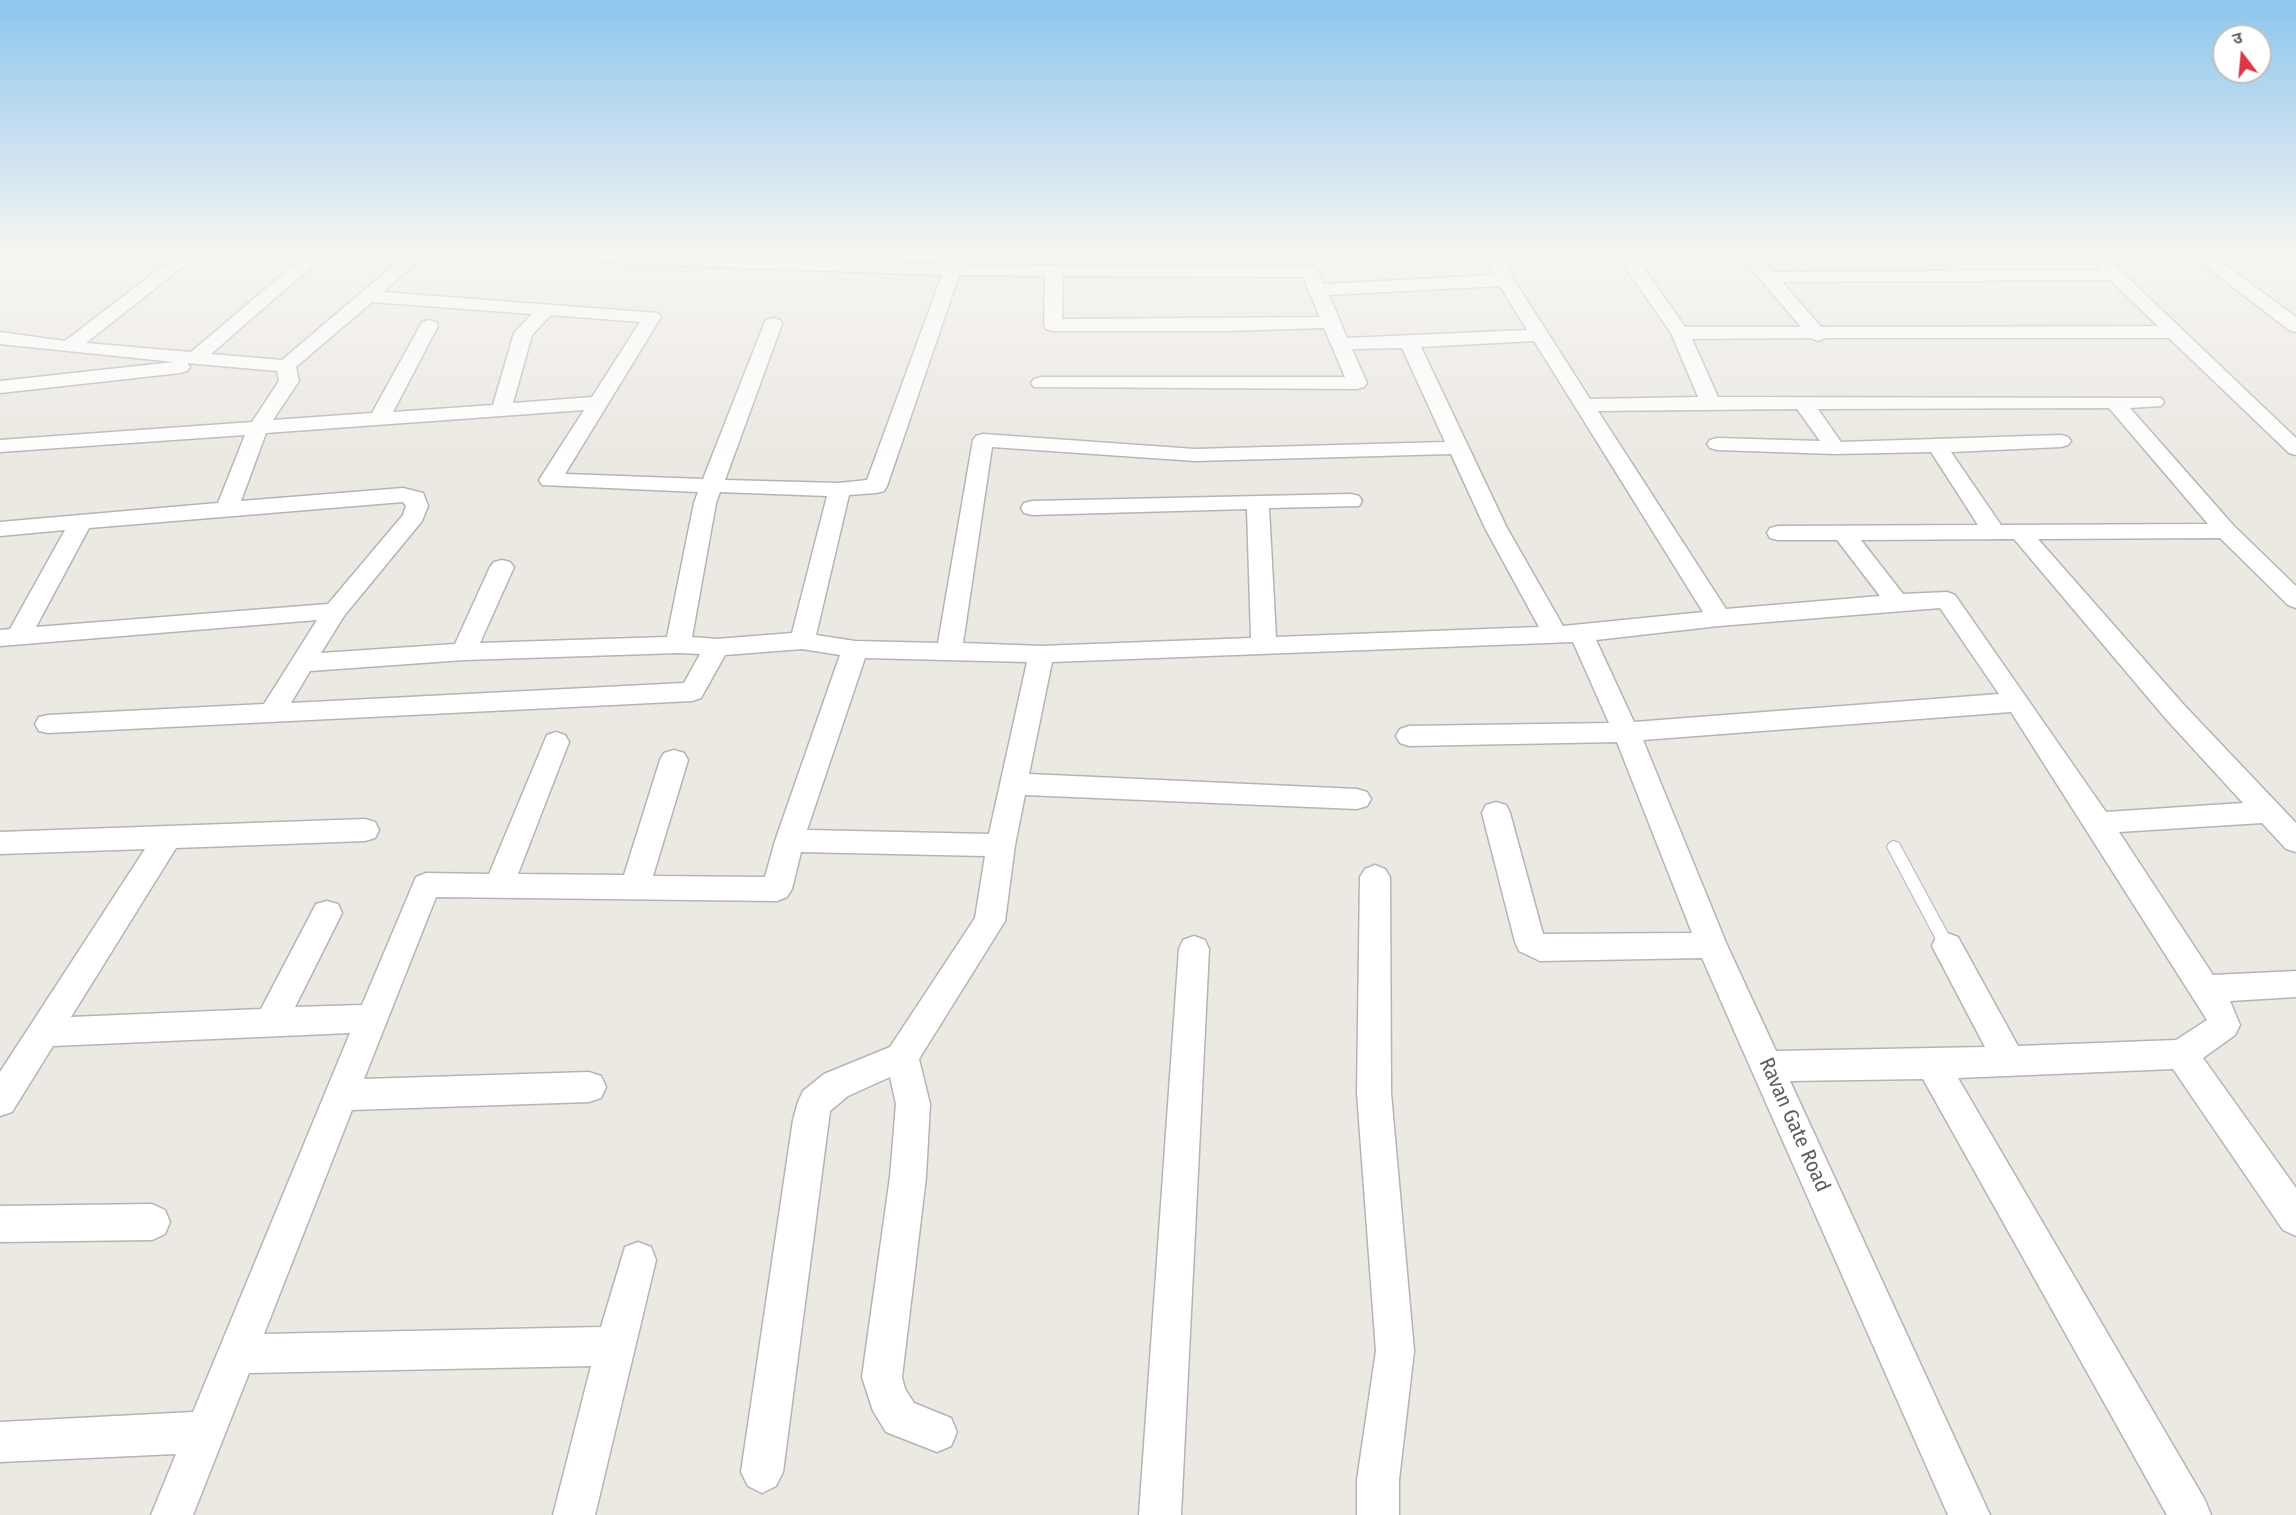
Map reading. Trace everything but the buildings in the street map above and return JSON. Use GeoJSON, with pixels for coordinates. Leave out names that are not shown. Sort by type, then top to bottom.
{"type":"FeatureCollection","features":[{"type":"Feature","properties":{"kind":"street"},"geometry":{"type":"LineString","coordinates":[[69,347],[99,324]]}},
{"type":"Feature","properties":{"kind":"street"},"geometry":{"type":"LineString","coordinates":[[195,358],[235,324]]}},
{"type":"Feature","properties":{"kind":"street"},"geometry":{"type":"LineString","coordinates":[[0,338],[69,347],[286,366],[336,324]]}},
{"type":"Feature","properties":{"kind":"street"},"geometry":{"type":"LineString","coordinates":[[501,411],[523,333],[532,324]]}},
{"type":"Feature","properties":{"kind":"street"},"geometry":{"type":"LineString","coordinates":[[648,324],[550,480],[839,490],[876,486],[933,324]]}},
{"type":"Feature","properties":{"kind":"street"},"geometry":{"type":"LineString","coordinates":[[678,645],[705,503],[773,324]]}},
{"type":"Feature","properties":{"kind":"street"},"geometry":{"type":"LineString","coordinates":[[1053,324],[1272,324]]}},
{"type":"Feature","properties":{"kind":"street"},"geometry":{"type":"LineString","coordinates":[[1041,383],[1357,383],[1332,324]]}},
{"type":"Feature","properties":{"kind":"street"},"geometry":{"type":"LineString","coordinates":[[1532,324],[1719,618]]}},
{"type":"Feature","properties":{"kind":"street"},"geometry":{"type":"LineString","coordinates":[[1673,324],[1680,333],[1711,403]]}},
{"type":"Feature","properties":{"kind":"street"},"geometry":{"type":"LineString","coordinates":[[1809,324],[1818,334]]}},
{"type":"Feature","properties":{"kind":"street"},"geometry":{"type":"LineString","coordinates":[[2167,324],[2296,449]]}},
{"type":"Feature","properties":{"kind":"street"},"geometry":{"type":"LineString","coordinates":[[379,419],[429,326]]}},
{"type":"Feature","properties":{"kind":"street"},"geometry":{"type":"LineString","coordinates":[[1680,333],[2176,332]]}},
{"type":"Feature","properties":{"kind":"street"},"geometry":{"type":"LineString","coordinates":[[1341,344],[1539,334]]}},
{"type":"Feature","properties":{"kind":"street","name":"Ravan Gate Road"},"geometry":{"type":"LineString","coordinates":[[1409,342],[1496,528],[1568,634],[1626,732],[1712,945],[1969,1515]]}},
{"type":"Feature","properties":{"kind":"street"},"geometry":{"type":"LineString","coordinates":[[0,387],[149,372],[223,360]]}},
{"type":"Feature","properties":{"kind":"street"},"geometry":{"type":"LineString","coordinates":[[225,511],[258,428],[289,381],[286,366]]}},
{"type":"Feature","properties":{"kind":"street"},"geometry":{"type":"LineString","coordinates":[[2114,402],[2226,531],[2296,600]]}},
{"type":"Feature","properties":{"kind":"street"},"geometry":{"type":"LineString","coordinates":[[1584,405],[2154,402]]}},
{"type":"Feature","properties":{"kind":"street"},"geometry":{"type":"LineString","coordinates":[[0,446],[598,403]]}},
{"type":"Feature","properties":{"kind":"street"},"geometry":{"type":"LineString","coordinates":[[1804,404],[1835,448]]}},
{"type":"Feature","properties":{"kind":"street"},"geometry":{"type":"LineString","coordinates":[[949,652],[983,440],[1196,455],[1458,448]]}},
{"type":"Feature","properties":{"kind":"street"},"geometry":{"type":"LineString","coordinates":[[1717,444],[1835,448],[2061,441]]}},
{"type":"Feature","properties":{"kind":"street"},"geometry":{"type":"LineString","coordinates":[[1937,446],[1994,532]]}},
{"type":"Feature","properties":{"kind":"street"},"geometry":{"type":"LineString","coordinates":[[802,641],[839,490]]}},
{"type":"Feature","properties":{"kind":"street"},"geometry":{"type":"LineString","coordinates":[[0,530],[376,496],[403,495],[415,498],[414,516],[335,611],[272,712]]}},
{"type":"Feature","properties":{"kind":"street"},"geometry":{"type":"LineString","coordinates":[[1032,508],[1351,501]]}},
{"type":"Feature","properties":{"kind":"street"},"geometry":{"type":"LineString","coordinates":[[1258,502],[1264,646]]}},
{"type":"Feature","properties":{"kind":"street"},"geometry":{"type":"LineString","coordinates":[[9,637],[80,523]]}},
{"type":"Feature","properties":{"kind":"street"},"geometry":{"type":"LineString","coordinates":[[1778,533],[2226,531]]}},
{"type":"Feature","properties":{"kind":"street"},"geometry":{"type":"LineString","coordinates":[[2020,532],[2175,712],[2296,841]]}},
{"type":"Feature","properties":{"kind":"street"},"geometry":{"type":"LineString","coordinates":[[1844,533],[1897,602]]}},
{"type":"Feature","properties":{"kind":"street"},"geometry":{"type":"LineString","coordinates":[[464,652],[502,567]]}},
{"type":"Feature","properties":{"kind":"street"},"geometry":{"type":"LineString","coordinates":[[302,663],[464,652],[678,645],[717,647],[802,641],[855,649],[1041,654],[1264,646],[1568,634],[1897,602],[1947,600],[2098,823],[2221,1014],[2224,1025],[2215,1034],[2181,1054],[2008,1059],[1932,1064],[1767,1066]]}},
{"type":"Feature","properties":{"kind":"street"},"geometry":{"type":"LineString","coordinates":[[9,637],[335,611]]}},
{"type":"Feature","properties":{"kind":"street"},"geometry":{"type":"LineString","coordinates":[[48,724],[692,692],[717,647]]}},
{"type":"Feature","properties":{"kind":"street"},"geometry":{"type":"LineString","coordinates":[[172,1515],[426,885],[777,889],[789,841],[855,649]]}},
{"type":"Feature","properties":{"kind":"street"},"geometry":{"type":"LineString","coordinates":[[762,1472],[810,1120],[815,1102],[836,1085],[902,1057],[990,921],[1000,845],[1041,654]]}},
{"type":"Feature","properties":{"kind":"street"},"geometry":{"type":"LineString","coordinates":[[1409,736],[1626,732],[2018,702]]}},
{"type":"Feature","properties":{"kind":"street"},"geometry":{"type":"LineString","coordinates":[[498,887],[556,742]]}},
{"type":"Feature","properties":{"kind":"street"},"geometry":{"type":"LineString","coordinates":[[635,888],[674,760]]}},
{"type":"Feature","properties":{"kind":"street"},"geometry":{"type":"LineString","coordinates":[[1014,784],[1357,799]]}},
{"type":"Feature","properties":{"kind":"street"},"geometry":{"type":"LineString","coordinates":[[2098,823],[2267,812]]}},
{"type":"Feature","properties":{"kind":"street"},"geometry":{"type":"LineString","coordinates":[[1496,813],[1530,942],[1540,948],[1712,945]]}},
{"type":"Feature","properties":{"kind":"street"},"geometry":{"type":"LineString","coordinates":[[0,843],[365,830]]}},
{"type":"Feature","properties":{"kind":"street"},"geometry":{"type":"LineString","coordinates":[[0,1101],[168,837]]}},
{"type":"Feature","properties":{"kind":"street"},"geometry":{"type":"LineString","coordinates":[[789,841],[1000,845]]}},
{"type":"Feature","properties":{"kind":"street"},"geometry":{"type":"LineString","coordinates":[[1375,877],[1374,1093],[1395,1351],[1378,1480],[1378,1515]]}},
{"type":"Feature","properties":{"kind":"street"},"geometry":{"type":"LineString","coordinates":[[271,1022],[327,913]]}},
{"type":"Feature","properties":{"kind":"street"},"geometry":{"type":"LineString","coordinates":[[1947,946],[2008,1059]]}},
{"type":"Feature","properties":{"kind":"street"},"geometry":{"type":"LineString","coordinates":[[1160,1515],[1194,949]]}},
{"type":"Feature","properties":{"kind":"street"},"geometry":{"type":"LineString","coordinates":[[2205,989],[2296,984]]}},
{"type":"Feature","properties":{"kind":"street"},"geometry":{"type":"LineString","coordinates":[[42,1032],[374,1018]]}},
{"type":"Feature","properties":{"kind":"street"},"geometry":{"type":"LineString","coordinates":[[2181,1054],[2296,1218]]}},
{"type":"Feature","properties":{"kind":"street"},"geometry":{"type":"LineString","coordinates":[[902,1057],[913,1104],[908,1177],[882,1377],[887,1398],[900,1418],[937,1432]]}},
{"type":"Feature","properties":{"kind":"street"},"geometry":{"type":"LineString","coordinates":[[1932,1064],[2190,1515]]}},
{"type":"Feature","properties":{"kind":"street"},"geometry":{"type":"LineString","coordinates":[[342,1095],[589,1087]]}},
{"type":"Feature","properties":{"kind":"street"},"geometry":{"type":"LineString","coordinates":[[0,1224],[152,1222]]}},
{"type":"Feature","properties":{"kind":"street"},"geometry":{"type":"LineString","coordinates":[[574,1515],[638,1260]]}},
{"type":"Feature","properties":{"kind":"street"},"geometry":{"type":"LineString","coordinates":[[237,1354],[615,1346]]}},
{"type":"Feature","properties":{"kind":"street"},"geometry":{"type":"LineString","coordinates":[[0,1442],[206,1432]]}},
{"type":"Feature","properties":{"kind":"lane"},"geometry":{"type":"LineString","coordinates":[[1894,847],[1947,946]]}}]}
